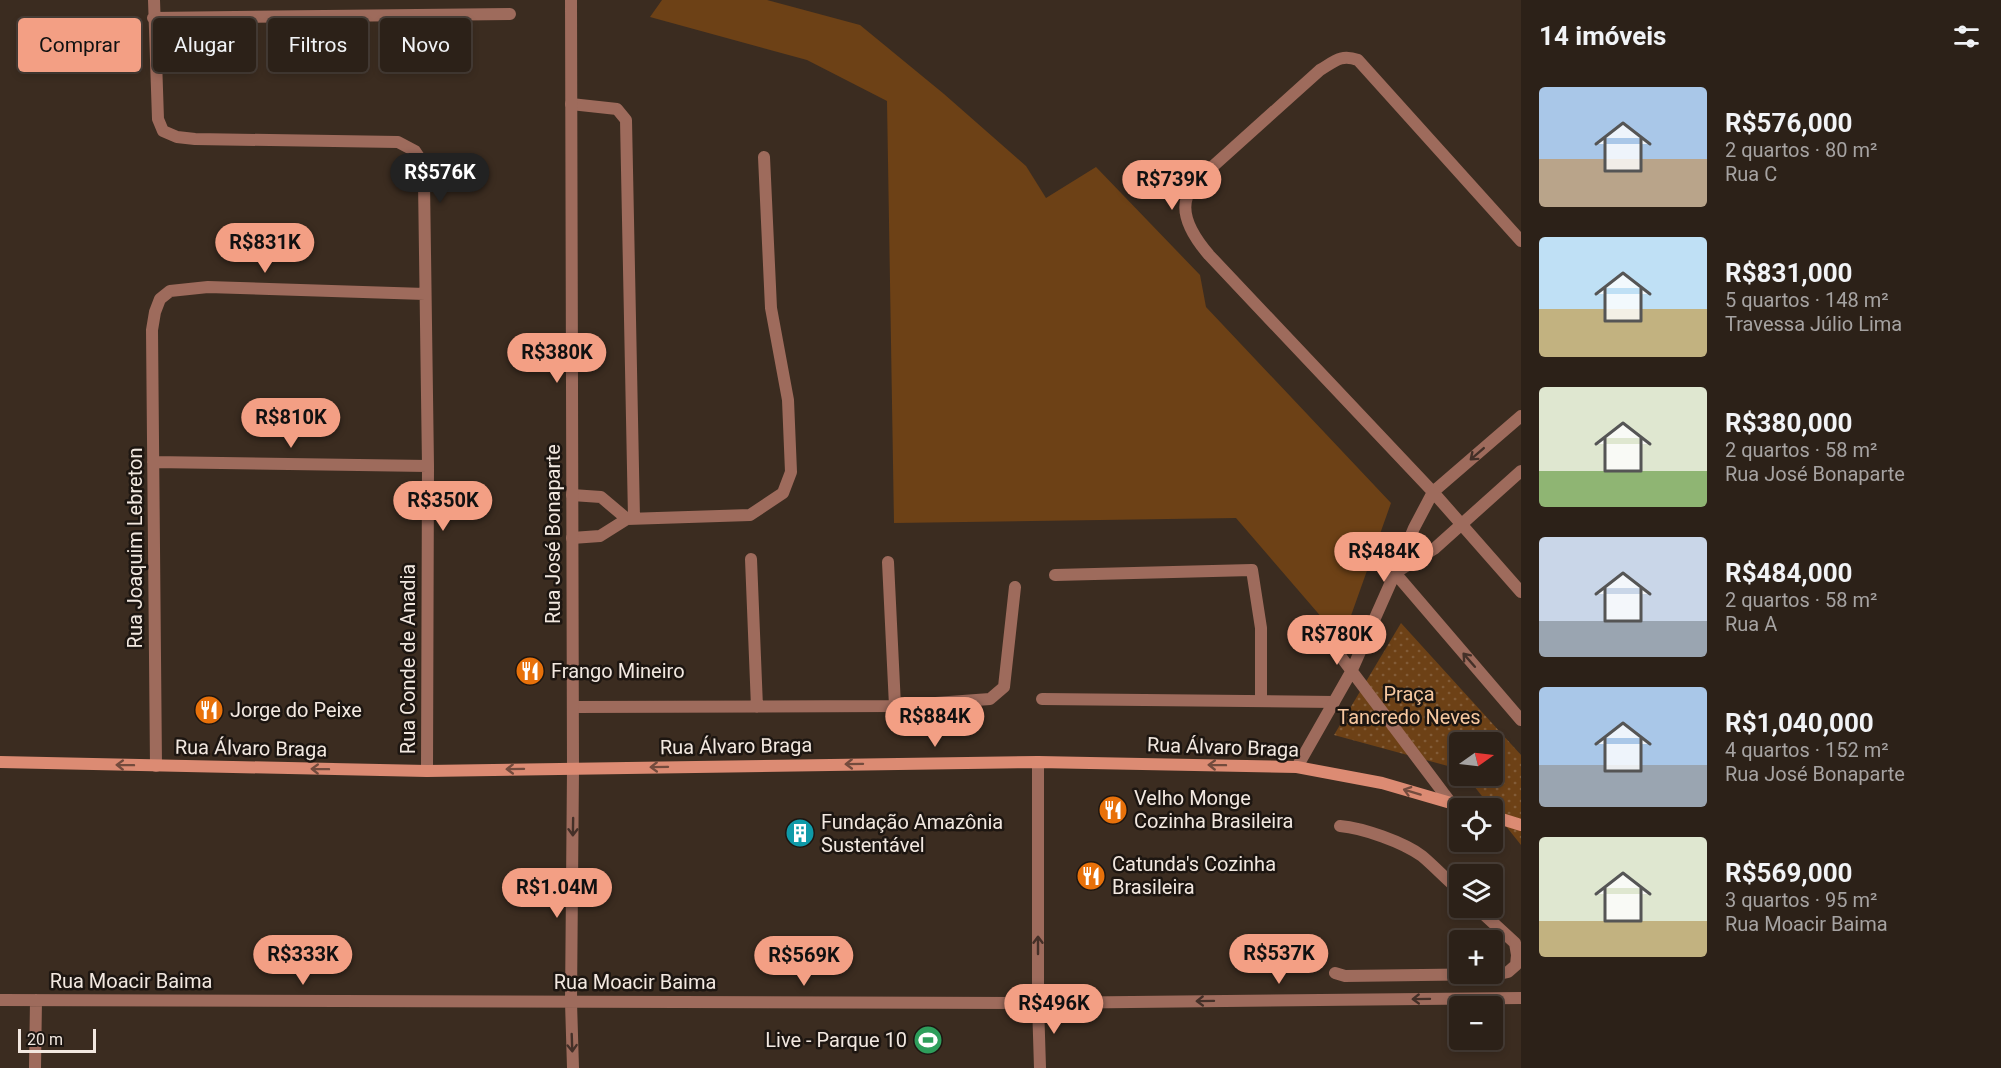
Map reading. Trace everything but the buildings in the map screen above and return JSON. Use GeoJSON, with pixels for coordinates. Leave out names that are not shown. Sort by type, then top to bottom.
{"type":"FeatureCollection","features":[{"type":"Feature","properties":{"kind":"main road","name":"Rua Álvaro Braga"},"geometry":{"type":"LineString","coordinates":[[0,762],[427,771],[1038,762],[1297,767],[1382,783],[1449,802]]}},
{"type":"Feature","properties":{"kind":"main road"},"geometry":{"type":"LineString","coordinates":[[1503,819],[1521,825]]}},
{"type":"Feature","properties":{"kind":"street"},"geometry":{"type":"LineString","coordinates":[[154,0],[153,18],[510,14]]}},
{"type":"Feature","properties":{"kind":"street","name":"Rua José Bonaparte"},"geometry":{"type":"LineString","coordinates":[[571,0],[573,707],[571,1002],[573,1068]]}},
{"type":"Feature","properties":{"kind":"street"},"geometry":{"type":"LineString","coordinates":[[1521,241],[1358,60],[1348,57],[1337,59],[1320,70],[1201,177],[1187,197],[1187,215],[1196,240],[1433,492],[1521,592]]}},
{"type":"Feature","properties":{"kind":"street","name":"Rua Conde de Anadia"},"geometry":{"type":"LineString","coordinates":[[156,72],[158,119],[163,131],[177,137],[398,142],[415,151],[423,163],[428,466],[427,771]]}},
{"type":"Feature","properties":{"kind":"street"},"geometry":{"type":"LineString","coordinates":[[571,104],[617,109],[626,120],[631,518]]}},
{"type":"Feature","properties":{"kind":"street"},"geometry":{"type":"LineString","coordinates":[[572,538],[600,536],[631,518],[750,515],[783,493],[792,472],[788,400],[771,308],[764,157]]}},
{"type":"Feature","properties":{"kind":"street","name":"Rua Joaquim Lebreton"},"geometry":{"type":"LineString","coordinates":[[156,766],[152,330],[160,299],[170,291],[208,287],[425,294]]}},
{"type":"Feature","properties":{"kind":"street"},"geometry":{"type":"LineString","coordinates":[[1297,767],[1351,672],[1414,528],[1433,492],[1521,416]]}},
{"type":"Feature","properties":{"kind":"street"},"geometry":{"type":"LineString","coordinates":[[153,462],[428,466]]}},
{"type":"Feature","properties":{"kind":"street"},"geometry":{"type":"LineString","coordinates":[[1395,573],[1434,549],[1521,471]]}},
{"type":"Feature","properties":{"kind":"street"},"geometry":{"type":"LineString","coordinates":[[572,495],[601,497],[631,518]]}},
{"type":"Feature","properties":{"kind":"street"},"geometry":{"type":"LineString","coordinates":[[751,559],[757,706]]}},
{"type":"Feature","properties":{"kind":"street"},"geometry":{"type":"LineString","coordinates":[[888,562],[895,706]]}},
{"type":"Feature","properties":{"kind":"street"},"geometry":{"type":"LineString","coordinates":[[1055,575],[1252,570],[1261,628],[1261,700]]}},
{"type":"Feature","properties":{"kind":"street"},"geometry":{"type":"LineString","coordinates":[[1395,573],[1521,720]]}},
{"type":"Feature","properties":{"kind":"street"},"geometry":{"type":"LineString","coordinates":[[573,707],[895,706],[990,699],[1004,687],[1014,587]]}},
{"type":"Feature","properties":{"kind":"street"},"geometry":{"type":"LineString","coordinates":[[1314,621],[1449,800]]}},
{"type":"Feature","properties":{"kind":"street"},"geometry":{"type":"LineString","coordinates":[[1042,699],[1334,702]]}},
{"type":"Feature","properties":{"kind":"street"},"geometry":{"type":"LineString","coordinates":[[1038,762],[1040,1068]]}},
{"type":"Feature","properties":{"kind":"street"},"geometry":{"type":"LineString","coordinates":[[1340,826],[1351,827],[1396,843],[1420,855],[1449,881]]}},
{"type":"Feature","properties":{"kind":"street"},"geometry":{"type":"LineString","coordinates":[[1335,973],[1345,976],[1508,972],[1516,965],[1518,940],[1490,918]]}},
{"type":"Feature","properties":{"kind":"street","name":"Rua Moacir Baima"},"geometry":{"type":"LineString","coordinates":[[0,1000],[1038,1003],[1521,998]]}},
{"type":"Feature","properties":{"kind":"street"},"geometry":{"type":"LineString","coordinates":[[35,1068],[36,1000]]}},
{"type":"Feature","properties":{"kind":"green space"},"geometry":{"type":"Polygon","coordinates":[[[662,0],[767,0],[860,25],[1026,166],[1046,198],[1096,167],[1200,275],[1206,307],[1391,503],[1342,641],[1236,518],[894,523],[887,101],[807,60],[650,17],[662,0]]]}},
{"type":"Feature","properties":{"kind":"green space","name":"Praça Tancredo Neves"},"geometry":{"type":"Polygon","coordinates":[[[1401,623],[1500,732],[1449,732],[1449,766],[1334,735],[1401,623]]]}},
{"type":"Feature","properties":{"kind":"green space","name":"Praça Tancredo Neves"},"geometry":{"type":"Polygon","coordinates":[[[1503,735],[1521,755],[1521,845],[1503,822],[1503,798],[1484,798],[1474,786],[1503,786],[1503,735]]]}},
{"type":"Feature","properties":{"kind":"place","name":"Frango Mineiro"},"geometry":{"type":"Point","coordinates":[530,671]}},
{"type":"Feature","properties":{"kind":"place","name":"Jorge do Peixe"},"geometry":{"type":"Point","coordinates":[209,710]}},
{"type":"Feature","properties":{"kind":"place","name":"Velho Monge Cozinha Brasileira"},"geometry":{"type":"Point","coordinates":[1113,810]}},
{"type":"Feature","properties":{"kind":"place","name":"Fundação Amazônia Sustentável"},"geometry":{"type":"Point","coordinates":[800,833]}},
{"type":"Feature","properties":{"kind":"place","name":"Catunda's Cozinha Brasileira"},"geometry":{"type":"Point","coordinates":[1091,876]}},
{"type":"Feature","properties":{"kind":"place","name":"Live - Parque 10"},"geometry":{"type":"Point","coordinates":[928,1040]}}]}
